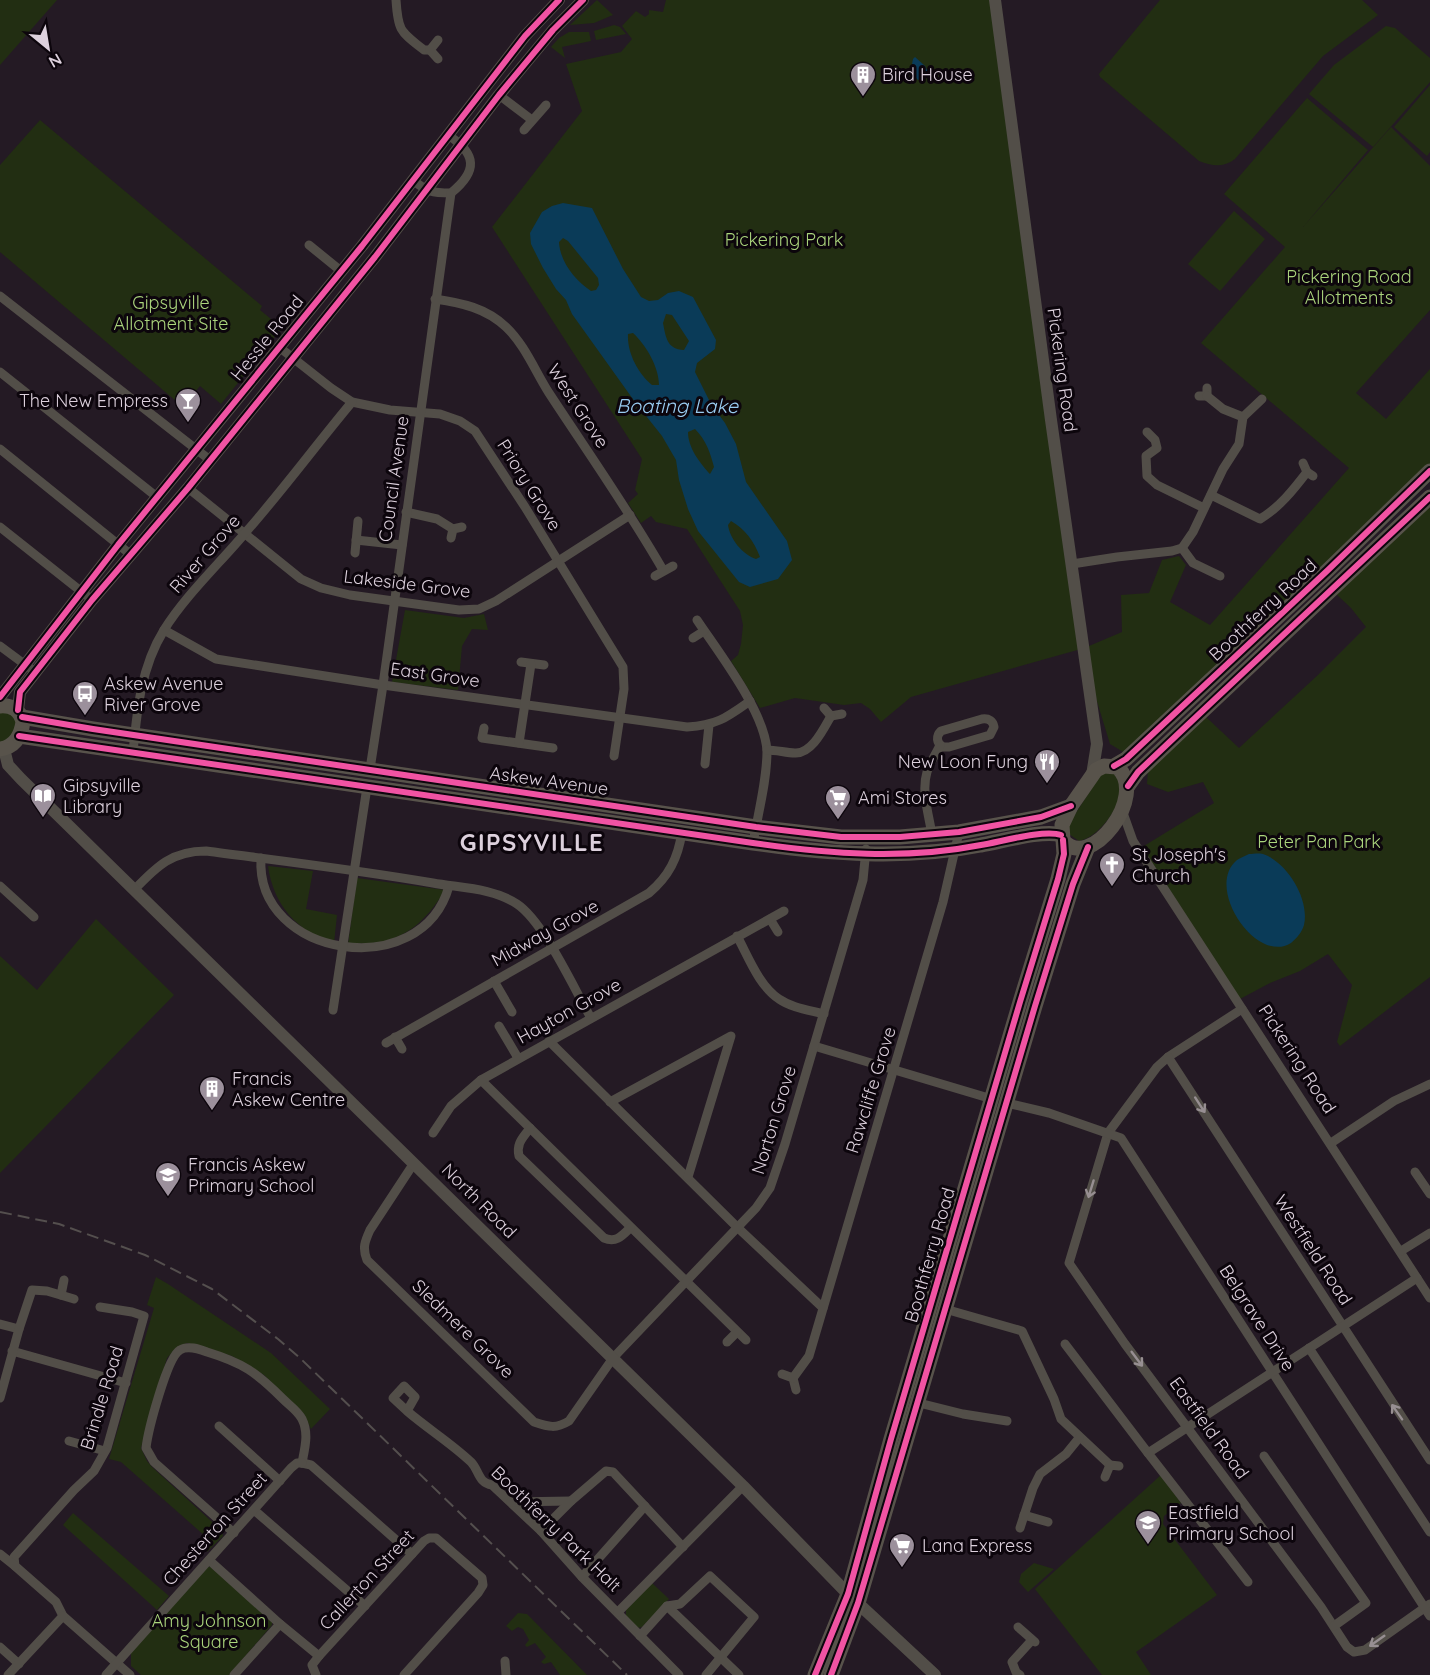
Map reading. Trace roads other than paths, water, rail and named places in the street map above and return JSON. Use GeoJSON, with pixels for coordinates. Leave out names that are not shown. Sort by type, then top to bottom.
{"type":"FeatureCollection","features":[{"type":"Feature","properties":{"kind":"main road","name":"Boothferry Road"},"geometry":{"type":"LineString","coordinates":[[910,1400],[945,1309],[1058,879],[1064,854],[1062,825],[1071,806],[1092,775],[1100,768],[1126,759],[1430,471]]}},
{"type":"Feature","properties":{"kind":"main road","name":"Boothferry Road"},"geometry":{"type":"LineString","coordinates":[[1128,786],[1138,772],[1430,497]]}},
{"type":"Feature","properties":{"kind":"main road","name":"Askew Avenue"},"geometry":{"type":"LineString","coordinates":[[0,705],[8,705],[20,714],[135,735],[756,827],[841,837],[868,838],[959,832],[1041,817],[1071,806]]}},
{"type":"Feature","properties":{"kind":"main road"},"geometry":{"type":"LineString","coordinates":[[2,749],[14,743],[19,736],[23,722],[20,714]]}},
{"type":"Feature","properties":{"kind":"main road","name":"Askew Avenue"},"geometry":{"type":"LineString","coordinates":[[19,736],[753,843],[866,855],[957,849],[1047,833],[1062,837],[1066,844],[1077,849],[1088,847]]}},
{"type":"Feature","properties":{"kind":"main road"},"geometry":{"type":"LineString","coordinates":[[1088,847],[1110,829],[1122,810],[1128,786],[1125,776],[1111,765]]}},
{"type":"Feature","properties":{"kind":"main road"},"geometry":{"type":"LineString","coordinates":[[603,820],[606,805]]}},
{"type":"Feature","properties":{"kind":"main road","name":"Boothferry Road"},"geometry":{"type":"LineString","coordinates":[[831,1675],[999,1101],[1035,1006],[1063,915],[1088,847]]}},
{"type":"Feature","properties":{"kind":"main road","name":"Boothferry Road"},"geometry":{"type":"LineString","coordinates":[[815,1675],[853,1598]]}},
{"type":"Feature","properties":{"kind":"street"},"geometry":{"type":"LineString","coordinates":[[396,0],[397,22],[403,33],[424,50],[430,50],[438,59]]}},
{"type":"Feature","properties":{"kind":"street","name":"Hessle Road"},"geometry":{"type":"LineString","coordinates":[[20,714],[20,692],[30,669],[81,592],[413,180],[525,36],[559,0]]}},
{"type":"Feature","properties":{"kind":"street","name":"Hessle Road"},"geometry":{"type":"LineString","coordinates":[[0,697],[30,669],[188,488],[375,257],[499,95],[553,30],[583,0]]}},
{"type":"Feature","properties":{"kind":"street","name":"Pickering Road"},"geometry":{"type":"LineString","coordinates":[[995,0],[1097,744],[1092,775]]}},
{"type":"Feature","properties":{"kind":"street"},"geometry":{"type":"LineString","coordinates":[[430,50],[438,40]]}},
{"type":"Feature","properties":{"kind":"street"},"geometry":{"type":"LineString","coordinates":[[499,95],[532,120]]}},
{"type":"Feature","properties":{"kind":"street"},"geometry":{"type":"LineString","coordinates":[[524,130],[546,105]]}},
{"type":"Feature","properties":{"kind":"street"},"geometry":{"type":"LineString","coordinates":[[413,180],[425,190],[434,193],[451,193],[469,175],[470,157],[462,145],[448,135]]}},
{"type":"Feature","properties":{"kind":"street","name":"Council Avenue"},"geometry":{"type":"LineString","coordinates":[[370,769],[451,193]]}},
{"type":"Feature","properties":{"kind":"street"},"geometry":{"type":"LineString","coordinates":[[309,244],[340,271]]}},
{"type":"Feature","properties":{"kind":"street"},"geometry":{"type":"LineString","coordinates":[[0,296],[210,460]]}},
{"type":"Feature","properties":{"kind":"street","name":"West Grove"},"geometry":{"type":"LineString","coordinates":[[435,299],[465,303],[491,316],[507,328],[630,515],[659,573],[673,566]]}},
{"type":"Feature","properties":{"kind":"street","name":"Priory Grove"},"geometry":{"type":"LineString","coordinates":[[279,347],[352,402],[390,410],[440,414],[460,421],[475,431],[623,667],[624,688],[614,756]]}},
{"type":"Feature","properties":{"kind":"street"},"geometry":{"type":"LineString","coordinates":[[0,372],[158,496]]}},
{"type":"Feature","properties":{"kind":"street"},"geometry":{"type":"LineString","coordinates":[[1204,394],[1224,409],[1243,417]]}},
{"type":"Feature","properties":{"kind":"street"},"geometry":{"type":"LineString","coordinates":[[1072,564],[1117,556],[1172,552],[1182,548],[1193,532],[1223,469],[1239,444],[1243,417],[1262,399]]}},
{"type":"Feature","properties":{"kind":"street","name":"River Grove"},"geometry":{"type":"LineString","coordinates":[[133,752],[139,698],[146,670],[164,630],[209,573],[287,484],[352,402]]}},
{"type":"Feature","properties":{"kind":"street"},"geometry":{"type":"LineString","coordinates":[[1147,432],[1155,440],[1157,448],[1146,456],[1147,476],[1157,485],[1204,508]]}},
{"type":"Feature","properties":{"kind":"street"},"geometry":{"type":"LineString","coordinates":[[0,449],[130,554]]}},
{"type":"Feature","properties":{"kind":"street"},"geometry":{"type":"LineString","coordinates":[[1212,495],[1260,519],[1270,514],[1295,488],[1308,470]]}},
{"type":"Feature","properties":{"kind":"street","name":"Lakeside Grove"},"geometry":{"type":"LineString","coordinates":[[188,488],[301,579],[321,588],[459,610],[479,609],[496,602],[630,515]]}},
{"type":"Feature","properties":{"kind":"street"},"geometry":{"type":"LineString","coordinates":[[406,512],[437,519],[458,528],[451,538]]}},
{"type":"Feature","properties":{"kind":"street"},"geometry":{"type":"LineString","coordinates":[[355,553],[358,521]]}},
{"type":"Feature","properties":{"kind":"street"},"geometry":{"type":"LineString","coordinates":[[0,527],[92,600]]}},
{"type":"Feature","properties":{"kind":"street"},"geometry":{"type":"LineString","coordinates":[[356,540],[402,545]]}},
{"type":"Feature","properties":{"kind":"street"},"geometry":{"type":"LineString","coordinates":[[1182,548],[1193,563],[1220,576]]}},
{"type":"Feature","properties":{"kind":"street"},"geometry":{"type":"LineString","coordinates":[[697,620],[750,701],[760,722],[766,750],[764,780],[753,843]]}},
{"type":"Feature","properties":{"kind":"street","name":"East Grove"},"geometry":{"type":"LineString","coordinates":[[164,630],[216,659],[383,685],[687,727],[709,725],[726,718],[750,701]]}},
{"type":"Feature","properties":{"kind":"street"},"geometry":{"type":"LineString","coordinates":[[693,638],[704,631]]}},
{"type":"Feature","properties":{"kind":"street"},"geometry":{"type":"LineString","coordinates":[[0,646],[30,669]]}},
{"type":"Feature","properties":{"kind":"street"},"geometry":{"type":"LineString","coordinates":[[521,662],[544,665]]}},
{"type":"Feature","properties":{"kind":"street"},"geometry":{"type":"LineString","coordinates":[[519,743],[531,664]]}},
{"type":"Feature","properties":{"kind":"street"},"geometry":{"type":"LineString","coordinates":[[824,708],[831,716]]}},
{"type":"Feature","properties":{"kind":"street"},"geometry":{"type":"LineString","coordinates":[[766,750],[803,752],[816,740],[831,716],[842,714]]}},
{"type":"Feature","properties":{"kind":"street"},"geometry":{"type":"LineString","coordinates":[[932,835],[926,797],[926,779],[927,771],[940,745],[937,736],[944,729],[985,718],[991,720],[994,725],[994,730],[988,736],[949,747],[940,745]]}},
{"type":"Feature","properties":{"kind":"street"},"geometry":{"type":"LineString","coordinates":[[705,764],[709,725]]}},
{"type":"Feature","properties":{"kind":"street"},"geometry":{"type":"LineString","coordinates":[[484,728],[482,738],[553,748]]}},
{"type":"Feature","properties":{"kind":"street","name":"Pickering Road"},"geometry":{"type":"LineString","coordinates":[[1097,744],[1111,765]]}},
{"type":"Feature","properties":{"kind":"street","name":"North Road"},"geometry":{"type":"LineString","coordinates":[[2,749],[8,765],[743,1486],[853,1598],[935,1675]]}},
{"type":"Feature","properties":{"kind":"street"},"geometry":{"type":"LineString","coordinates":[[333,1010],[367,787]]}},
{"type":"Feature","properties":{"kind":"street","name":"Pickering Road"},"geometry":{"type":"LineString","coordinates":[[1122,810],[1133,841],[1430,1298]]}},
{"type":"Feature","properties":{"kind":"street","name":"Pickering Road"},"geometry":{"type":"LineString","coordinates":[[1110,829],[1125,834],[1133,841]]}},
{"type":"Feature","properties":{"kind":"street","name":"Midway Grove"},"geometry":{"type":"LineString","coordinates":[[386,1043],[636,902],[659,884],[673,864],[682,832]]}},
{"type":"Feature","properties":{"kind":"street","name":"Rawcliffe Grove"},"geometry":{"type":"LineString","coordinates":[[793,1378],[809,1356],[943,902],[957,849],[959,832]]}},
{"type":"Feature","properties":{"kind":"street","name":"Norton Grove"},"geometry":{"type":"LineString","coordinates":[[612,1358],[756,1208],[770,1188],[863,880],[868,838]]}},
{"type":"Feature","properties":{"kind":"street"},"geometry":{"type":"LineString","coordinates":[[134,890],[164,861],[190,852],[206,850],[487,891],[516,903],[538,925],[591,1018]]}},
{"type":"Feature","properties":{"kind":"street"},"geometry":{"type":"LineString","coordinates":[[261,858],[262,884],[284,917],[311,938],[344,948],[369,948],[394,943],[406,937],[428,921],[442,903],[449,886]]}},
{"type":"Feature","properties":{"kind":"street"},"geometry":{"type":"LineString","coordinates":[[0,886],[34,917]]}},
{"type":"Feature","properties":{"kind":"street","name":"Hayton Grove"},"geometry":{"type":"LineString","coordinates":[[433,1133],[451,1106],[481,1080],[784,911]]}},
{"type":"Feature","properties":{"kind":"street"},"geometry":{"type":"LineString","coordinates":[[770,919],[778,932]]}},
{"type":"Feature","properties":{"kind":"street"},"geometry":{"type":"LineString","coordinates":[[737,936],[770,992],[788,1004],[824,1014]]}},
{"type":"Feature","properties":{"kind":"street"},"geometry":{"type":"LineString","coordinates":[[494,981],[513,1011]]}},
{"type":"Feature","properties":{"kind":"street"},"geometry":{"type":"LineString","coordinates":[[1108,1133],[1157,1067],[1168,1057],[1242,1009]]}},
{"type":"Feature","properties":{"kind":"street"},"geometry":{"type":"LineString","coordinates":[[499,1026],[518,1058]]}},
{"type":"Feature","properties":{"kind":"street"},"geometry":{"type":"LineString","coordinates":[[610,1102],[731,1036],[688,1177]]}},
{"type":"Feature","properties":{"kind":"street"},"geometry":{"type":"LineString","coordinates":[[396,1037],[402,1049]]}},
{"type":"Feature","properties":{"kind":"street"},"geometry":{"type":"LineString","coordinates":[[549,1041],[737,1227],[823,1308]]}},
{"type":"Feature","properties":{"kind":"street","name":"Belgrave Drive"},"geometry":{"type":"LineString","coordinates":[[814,1046],[999,1101],[1049,1113],[1120,1138],[1428,1609]]}},
{"type":"Feature","properties":{"kind":"street","name":"Westfield Road"},"geometry":{"type":"LineString","coordinates":[[1168,1057],[1430,1460]]}},
{"type":"Feature","properties":{"kind":"street"},"geometry":{"type":"LineString","coordinates":[[481,1080],[746,1340]]}},
{"type":"Feature","properties":{"kind":"street"},"geometry":{"type":"LineString","coordinates":[[1331,1143],[1394,1101],[1430,1084]]}},
{"type":"Feature","properties":{"kind":"street"},"geometry":{"type":"LineString","coordinates":[[530,1128],[519,1142],[517,1148],[519,1156],[604,1238],[610,1241],[619,1239],[630,1228]]}},
{"type":"Feature","properties":{"kind":"street","name":"Eastfield Road"},"geometry":{"type":"LineString","coordinates":[[1108,1133],[1069,1263],[1125,1344],[1188,1426],[1347,1647],[1354,1652],[1365,1650],[1428,1609]]}},
{"type":"Feature","properties":{"kind":"street","name":"Sledmere Grove"},"geometry":{"type":"LineString","coordinates":[[414,1163],[364,1241],[367,1260],[534,1422],[548,1427],[559,1427],[569,1421],[612,1358]]}},
{"type":"Feature","properties":{"kind":"street"},"geometry":{"type":"LineString","coordinates":[[1415,1172],[1430,1194]]}},
{"type":"Feature","properties":{"kind":"street"},"geometry":{"type":"LineString","coordinates":[[1401,1251],[1430,1233]]}},
{"type":"Feature","properties":{"kind":"street"},"geometry":{"type":"LineString","coordinates":[[1148,1453],[1416,1278]]}},
{"type":"Feature","properties":{"kind":"street"},"geometry":{"type":"LineString","coordinates":[[61,1295],[64,1280]]}},
{"type":"Feature","properties":{"kind":"street"},"geometry":{"type":"LineString","coordinates":[[0,1398],[12,1351],[32,1290],[47,1291],[74,1299]]}},
{"type":"Feature","properties":{"kind":"street","name":"Brindle Road"},"geometry":{"type":"LineString","coordinates":[[15,1566],[14,1557],[94,1471],[105,1450],[144,1316],[100,1307]]}},
{"type":"Feature","properties":{"kind":"street"},"geometry":{"type":"LineString","coordinates":[[945,1309],[1022,1331],[1061,1419],[1079,1438],[1114,1466],[1105,1477]]}},
{"type":"Feature","properties":{"kind":"street"},"geometry":{"type":"LineString","coordinates":[[0,1324],[19,1329]]}},
{"type":"Feature","properties":{"kind":"street"},"geometry":{"type":"LineString","coordinates":[[727,1342],[737,1332]]}},
{"type":"Feature","properties":{"kind":"street"},"geometry":{"type":"LineString","coordinates":[[1065,1344],[1248,1582]]}},
{"type":"Feature","properties":{"kind":"street"},"geometry":{"type":"LineString","coordinates":[[1309,1348],[1430,1532]]}},
{"type":"Feature","properties":{"kind":"street"},"geometry":{"type":"LineString","coordinates":[[234,1533],[154,1462],[146,1448],[157,1400],[173,1356],[180,1349],[200,1350],[231,1359],[262,1378],[301,1416],[306,1432],[302,1463],[311,1465],[412,1554]]}},
{"type":"Feature","properties":{"kind":"street"},"geometry":{"type":"LineString","coordinates":[[12,1351],[126,1383]]}},
{"type":"Feature","properties":{"kind":"street"},"geometry":{"type":"LineString","coordinates":[[782,1374],[793,1378],[796,1390]]}},
{"type":"Feature","properties":{"kind":"street"},"geometry":{"type":"LineString","coordinates":[[910,1400],[963,1414],[1007,1421]]}},
{"type":"Feature","properties":{"kind":"street","name":"Boothferry Park Halt"},"geometry":{"type":"LineString","coordinates":[[408,1411],[474,1464],[477,1475],[486,1484],[492,1485],[541,1531],[582,1577],[679,1675]]}},
{"type":"Feature","properties":{"kind":"street"},"geometry":{"type":"LineString","coordinates":[[219,1426],[280,1481]]}},
{"type":"Feature","properties":{"kind":"street"},"geometry":{"type":"LineString","coordinates":[[1020,1528],[1040,1474],[1065,1454],[1079,1438]]}},
{"type":"Feature","properties":{"kind":"street"},"geometry":{"type":"LineString","coordinates":[[69,1440],[105,1450]]}},
{"type":"Feature","properties":{"kind":"street"},"geometry":{"type":"LineString","coordinates":[[1264,1456],[1366,1603],[1334,1626]]}},
{"type":"Feature","properties":{"kind":"street","name":"Chesterton Street"},"geometry":{"type":"LineString","coordinates":[[106,1675],[291,1468],[297,1463],[302,1463]]}},
{"type":"Feature","properties":{"kind":"street"},"geometry":{"type":"LineString","coordinates":[[541,1531],[570,1501],[606,1470],[614,1472],[683,1546]]}},
{"type":"Feature","properties":{"kind":"street"},"geometry":{"type":"LineString","coordinates":[[618,1612],[743,1486]]}},
{"type":"Feature","properties":{"kind":"street"},"geometry":{"type":"LineString","coordinates":[[511,1502],[570,1501]]}},
{"type":"Feature","properties":{"kind":"street"},"geometry":{"type":"LineString","coordinates":[[582,1577],[645,1506]]}},
{"type":"Feature","properties":{"kind":"street"},"geometry":{"type":"LineString","coordinates":[[254,1510],[365,1606]]}},
{"type":"Feature","properties":{"kind":"street"},"geometry":{"type":"LineString","coordinates":[[1024,1515],[1048,1522]]}},
{"type":"Feature","properties":{"kind":"street","name":"Callerton Street"},"geometry":{"type":"LineString","coordinates":[[316,1675],[312,1665],[319,1656],[424,1541],[436,1538],[482,1578],[483,1585],[404,1675]]}},
{"type":"Feature","properties":{"kind":"street"},"geometry":{"type":"LineString","coordinates":[[0,1554],[56,1602],[63,1616],[130,1675]]}},
{"type":"Feature","properties":{"kind":"street"},"geometry":{"type":"LineString","coordinates":[[209,1560],[319,1656]]}},
{"type":"Feature","properties":{"kind":"street"},"geometry":{"type":"LineString","coordinates":[[640,1636],[667,1606],[680,1604],[710,1576],[754,1617],[706,1675]]}},
{"type":"Feature","properties":{"kind":"street"},"geometry":{"type":"LineString","coordinates":[[667,1606],[738,1675]]}},
{"type":"Feature","properties":{"kind":"street"},"geometry":{"type":"LineString","coordinates":[[8,1675],[63,1616]]}},
{"type":"Feature","properties":{"kind":"street"},"geometry":{"type":"LineString","coordinates":[[234,1675],[280,1624]]}},
{"type":"Feature","properties":{"kind":"street"},"geometry":{"type":"LineString","coordinates":[[1018,1627],[1034,1642],[1012,1662],[1016,1672],[1020,1675]]}},
{"type":"Feature","properties":{"kind":"street"},"geometry":{"type":"LineString","coordinates":[[0,1647],[19,1664]]}},
{"type":"Feature","properties":{"kind":"street"},"geometry":{"type":"LineString","coordinates":[[505,1661],[508,1675]]}},
{"type":"Feature","properties":{"kind":"water"},"geometry":{"type":"Polygon","coordinates":[[[915,57],[928,72],[925,79],[918,80],[913,73],[912,62],[915,57]]]}},
{"type":"Feature","properties":{"kind":"water","name":"Boating Lake"},"geometry":{"type":"Polygon","coordinates":[[[563,203],[592,208],[623,269],[641,297],[649,301],[658,300],[668,293],[679,291],[693,297],[716,340],[715,349],[697,363],[695,372],[711,404],[725,423],[736,444],[746,482],[787,541],[792,560],[778,579],[750,587],[739,582],[698,531],[679,480],[676,460],[662,436],[572,314],[566,300],[556,289],[531,244],[530,233],[542,212],[563,203]],[[563,238],[559,242],[562,257],[569,270],[585,287],[591,291],[596,290],[599,285],[598,278],[568,241],[563,238]],[[666,314],[663,323],[666,338],[671,345],[684,350],[689,341],[672,315],[666,314]],[[633,333],[628,334],[631,355],[638,369],[652,385],[659,385],[657,371],[647,350],[633,333]],[[695,429],[688,432],[695,455],[710,474],[714,467],[705,442],[695,429]],[[731,521],[728,525],[734,541],[742,550],[756,559],[760,557],[755,546],[741,528],[731,521]]]}},
{"type":"Feature","properties":{"kind":"water"},"geometry":{"type":"Polygon","coordinates":[[[1249,854],[1263,854],[1272,858],[1288,873],[1300,893],[1304,904],[1304,925],[1299,935],[1291,943],[1277,947],[1263,943],[1250,934],[1238,920],[1230,904],[1227,887],[1228,872],[1237,860],[1249,854]]]}},
{"type":"Feature","properties":{"kind":"railway"},"geometry":{"type":"LineString","coordinates":[[0,1212],[59,1224],[145,1255],[212,1289],[301,1359],[627,1675]]}},
{"type":"Feature","properties":{"kind":"place","name":"Bird House"},"geometry":{"type":"Point","coordinates":[863,98]}},
{"type":"Feature","properties":{"kind":"place","name":"The New Empress"},"geometry":{"type":"Point","coordinates":[188,424]}},
{"type":"Feature","properties":{"kind":"place","name":"Askew Avenue River Grove"},"geometry":{"type":"Point","coordinates":[85,717]}},
{"type":"Feature","properties":{"kind":"place","name":"New Loon Fung"},"geometry":{"type":"Point","coordinates":[1047,785]}},
{"type":"Feature","properties":{"kind":"place","name":"Gipsyville Library"},"geometry":{"type":"Point","coordinates":[43,819]}},
{"type":"Feature","properties":{"kind":"place","name":"Ami Stores"},"geometry":{"type":"Point","coordinates":[838,821]}},
{"type":"Feature","properties":{"kind":"place","name":"St Joseph's Church"},"geometry":{"type":"Point","coordinates":[1112,888]}},
{"type":"Feature","properties":{"kind":"place","name":"Francis Askew Centre"},"geometry":{"type":"Point","coordinates":[212,1112]}},
{"type":"Feature","properties":{"kind":"place","name":"Francis Askew Primary School"},"geometry":{"type":"Point","coordinates":[168,1198]}},
{"type":"Feature","properties":{"kind":"place","name":"Eastfield Primary School"},"geometry":{"type":"Point","coordinates":[1148,1546]}},
{"type":"Feature","properties":{"kind":"place","name":"Lana Express"},"geometry":{"type":"Point","coordinates":[902,1569]}},
{"type":"Feature","properties":{"kind":"district","name":"GIPSYVILLE"},"geometry":{"type":"Point","coordinates":[532,843]}},
{"type":"Feature","properties":{"kind":"park label","name":"Pickering Park"},"geometry":{"type":"Point","coordinates":[784,240]}},
{"type":"Feature","properties":{"kind":"park label","name":"Pickering Road Allotments"},"geometry":{"type":"Point","coordinates":[1349,287]}},
{"type":"Feature","properties":{"kind":"park label","name":"Gipsyville Allotment Site"},"geometry":{"type":"Point","coordinates":[171,313]}},
{"type":"Feature","properties":{"kind":"park label","name":"Peter Pan Park"},"geometry":{"type":"Point","coordinates":[1319,842]}},
{"type":"Feature","properties":{"kind":"park label","name":"Amy Johnson Square"},"geometry":{"type":"Point","coordinates":[209,1631]}}]}
